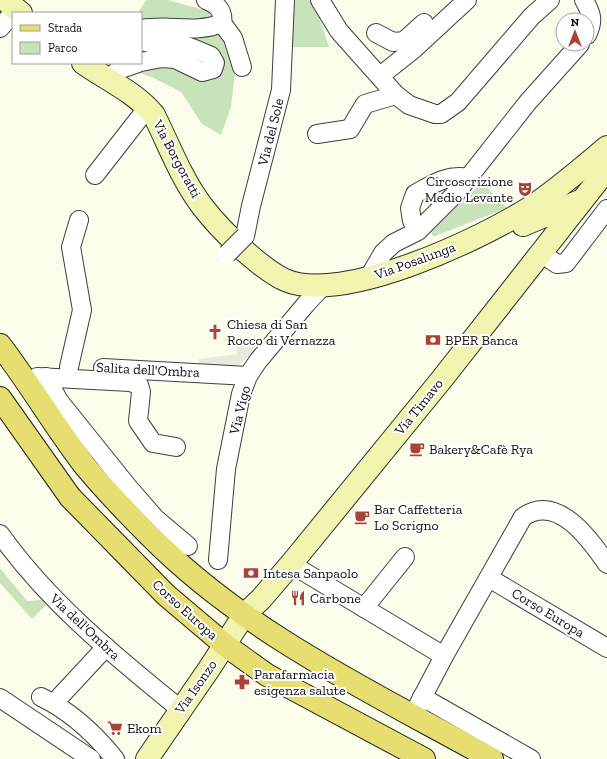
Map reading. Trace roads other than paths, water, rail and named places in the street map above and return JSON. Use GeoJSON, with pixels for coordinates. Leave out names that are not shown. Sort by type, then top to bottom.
{"type":"FeatureCollection","features":[{"type":"Feature","properties":{"kind":"main road"},"geometry":{"type":"LineString","coordinates":[[0,345],[20,376],[86,466],[150,536],[197,579],[244,615],[320,664],[418,706],[492,759]]}},
{"type":"Feature","properties":{"kind":"main road","name":"Corso Europa"},"geometry":{"type":"LineString","coordinates":[[0,398],[70,497],[166,595],[225,645],[267,675],[424,759]]}},
{"type":"Feature","properties":{"kind":"street"},"geometry":{"type":"LineString","coordinates":[[206,0],[215,4],[220,9],[223,15],[222,23],[233,38],[242,67]]}},
{"type":"Feature","properties":{"kind":"street","name":"Via del Sole"},"geometry":{"type":"LineString","coordinates":[[227,254],[245,236],[251,206],[281,90],[285,0]]}},
{"type":"Feature","properties":{"kind":"street"},"geometry":{"type":"LineString","coordinates":[[320,0],[339,31],[396,95],[409,105],[435,114],[441,114],[449,110],[458,102],[532,16],[550,0]]}},
{"type":"Feature","properties":{"kind":"street"},"geometry":{"type":"LineString","coordinates":[[376,33],[393,42],[404,41],[450,0]]}},
{"type":"Feature","properties":{"kind":"street"},"geometry":{"type":"LineString","coordinates":[[380,76],[414,49],[467,0]]}},
{"type":"Feature","properties":{"kind":"street"},"geometry":{"type":"LineString","coordinates":[[584,0],[590,12]]}},
{"type":"Feature","properties":{"kind":"street"},"geometry":{"type":"LineString","coordinates":[[0,28],[12,13]]}},
{"type":"Feature","properties":{"kind":"street"},"geometry":{"type":"LineString","coordinates":[[142,29],[186,30],[210,28],[222,23]]}},
{"type":"Feature","properties":{"kind":"street"},"geometry":{"type":"LineString","coordinates":[[142,41],[147,44],[165,42],[184,45],[211,56],[215,63],[213,69],[202,72],[176,59],[162,58],[142,63]]}},
{"type":"Feature","properties":{"kind":"street"},"geometry":{"type":"LineString","coordinates":[[369,277],[383,253],[394,243],[418,231],[457,192],[528,102],[573,52]]}},
{"type":"Feature","properties":{"kind":"street","name":"Via Borgoratti"},"geometry":{"type":"LineString","coordinates":[[84,64],[138,99],[151,111],[202,207],[241,248],[268,270],[284,280],[302,285],[323,286]]}},
{"type":"Feature","properties":{"kind":"street"},"geometry":{"type":"LineString","coordinates":[[108,80],[118,70],[137,64]]}},
{"type":"Feature","properties":{"kind":"street"},"geometry":{"type":"LineString","coordinates":[[317,134],[350,129],[365,104],[396,95]]}},
{"type":"Feature","properties":{"kind":"street"},"geometry":{"type":"LineString","coordinates":[[96,175],[141,116]]}},
{"type":"Feature","properties":{"kind":"street","name":"Via Posalunga"},"geometry":{"type":"LineString","coordinates":[[323,286],[351,283],[428,258],[513,224],[549,201],[607,147]]}},
{"type":"Feature","properties":{"kind":"street","name":"Via Posalunga"},"geometry":{"type":"LineString","coordinates":[[543,250],[607,169]]}},
{"type":"Feature","properties":{"kind":"street"},"geometry":{"type":"LineString","coordinates":[[412,221],[410,208],[415,194],[443,179],[456,176],[468,178]]}},
{"type":"Feature","properties":{"kind":"street"},"geometry":{"type":"LineString","coordinates":[[543,250],[549,201]]}},
{"type":"Feature","properties":{"kind":"street","name":"Via Posalunga"},"geometry":{"type":"LineString","coordinates":[[549,201],[581,201]]}},
{"type":"Feature","properties":{"kind":"street"},"geometry":{"type":"LineString","coordinates":[[513,224],[540,234],[543,250],[557,264],[566,263],[607,210]]}},
{"type":"Feature","properties":{"kind":"street"},"geometry":{"type":"LineString","coordinates":[[69,367],[82,310],[71,247],[80,220]]}},
{"type":"Feature","properties":{"kind":"street","name":"Via Timavo"},"geometry":{"type":"LineString","coordinates":[[244,615],[261,599],[291,564],[442,379],[543,250]]}},
{"type":"Feature","properties":{"kind":"street","name":"Via Vigo"},"geometry":{"type":"LineString","coordinates":[[218,560],[226,469],[241,394],[248,376],[258,361],[323,286]]}},
{"type":"Feature","properties":{"kind":"street","name":"Salita dell'Ombra"},"geometry":{"type":"LineString","coordinates":[[47,371],[69,367],[248,376]]}},
{"type":"Feature","properties":{"kind":"street"},"geometry":{"type":"LineString","coordinates":[[20,376],[47,371],[130,382],[139,385],[141,392],[138,421],[153,443],[176,447]]}},
{"type":"Feature","properties":{"kind":"street"},"geometry":{"type":"LineString","coordinates":[[47,371],[59,401],[128,487],[156,519],[188,546]]}},
{"type":"Feature","properties":{"kind":"street"},"geometry":{"type":"LineString","coordinates":[[531,759],[418,706],[444,656],[523,517],[530,512],[547,510],[565,518],[588,536],[607,564]]}},
{"type":"Feature","properties":{"kind":"street","name":"Via dell'Ombra"},"geometry":{"type":"LineString","coordinates":[[0,534],[33,578],[106,648],[180,710]]}},
{"type":"Feature","properties":{"kind":"street"},"geometry":{"type":"LineString","coordinates":[[364,608],[405,557]]}},
{"type":"Feature","properties":{"kind":"street"},"geometry":{"type":"LineString","coordinates":[[291,564],[444,656]]}},
{"type":"Feature","properties":{"kind":"street","name":"Corso Europa"},"geometry":{"type":"LineString","coordinates":[[489,578],[607,648]]}},
{"type":"Feature","properties":{"kind":"street","name":"Via Isonzo"},"geometry":{"type":"LineString","coordinates":[[147,759],[244,615]]}},
{"type":"Feature","properties":{"kind":"street"},"geometry":{"type":"LineString","coordinates":[[106,648],[48,700],[100,740],[115,759]]}},
{"type":"Feature","properties":{"kind":"street"},"geometry":{"type":"LineString","coordinates":[[0,698],[91,759]]}},
{"type":"Feature","properties":{"kind":"place","name":"Circoscrizione Medio Levante"},"geometry":{"type":"Point","coordinates":[525,189]}},
{"type":"Feature","properties":{"kind":"place","name":"Chiesa di San Rocco di Vernazza"},"geometry":{"type":"Point","coordinates":[215,332]}},
{"type":"Feature","properties":{"kind":"place","name":"BPER Banca"},"geometry":{"type":"Point","coordinates":[433,340]}},
{"type":"Feature","properties":{"kind":"place","name":"Bakery&Cafè Rya"},"geometry":{"type":"Point","coordinates":[417,449]}},
{"type":"Feature","properties":{"kind":"place","name":"Bar Caffetteria Lo Scrigno"},"geometry":{"type":"Point","coordinates":[362,517]}},
{"type":"Feature","properties":{"kind":"place","name":"Intesa Sanpaolo"},"geometry":{"type":"Point","coordinates":[251,573]}},
{"type":"Feature","properties":{"kind":"place","name":"Carbone"},"geometry":{"type":"Point","coordinates":[298,598]}},
{"type":"Feature","properties":{"kind":"place","name":"Parafarmacia esigenza salute"},"geometry":{"type":"Point","coordinates":[242,682]}},
{"type":"Feature","properties":{"kind":"place","name":"Ekom"},"geometry":{"type":"Point","coordinates":[115,728]}}]}
